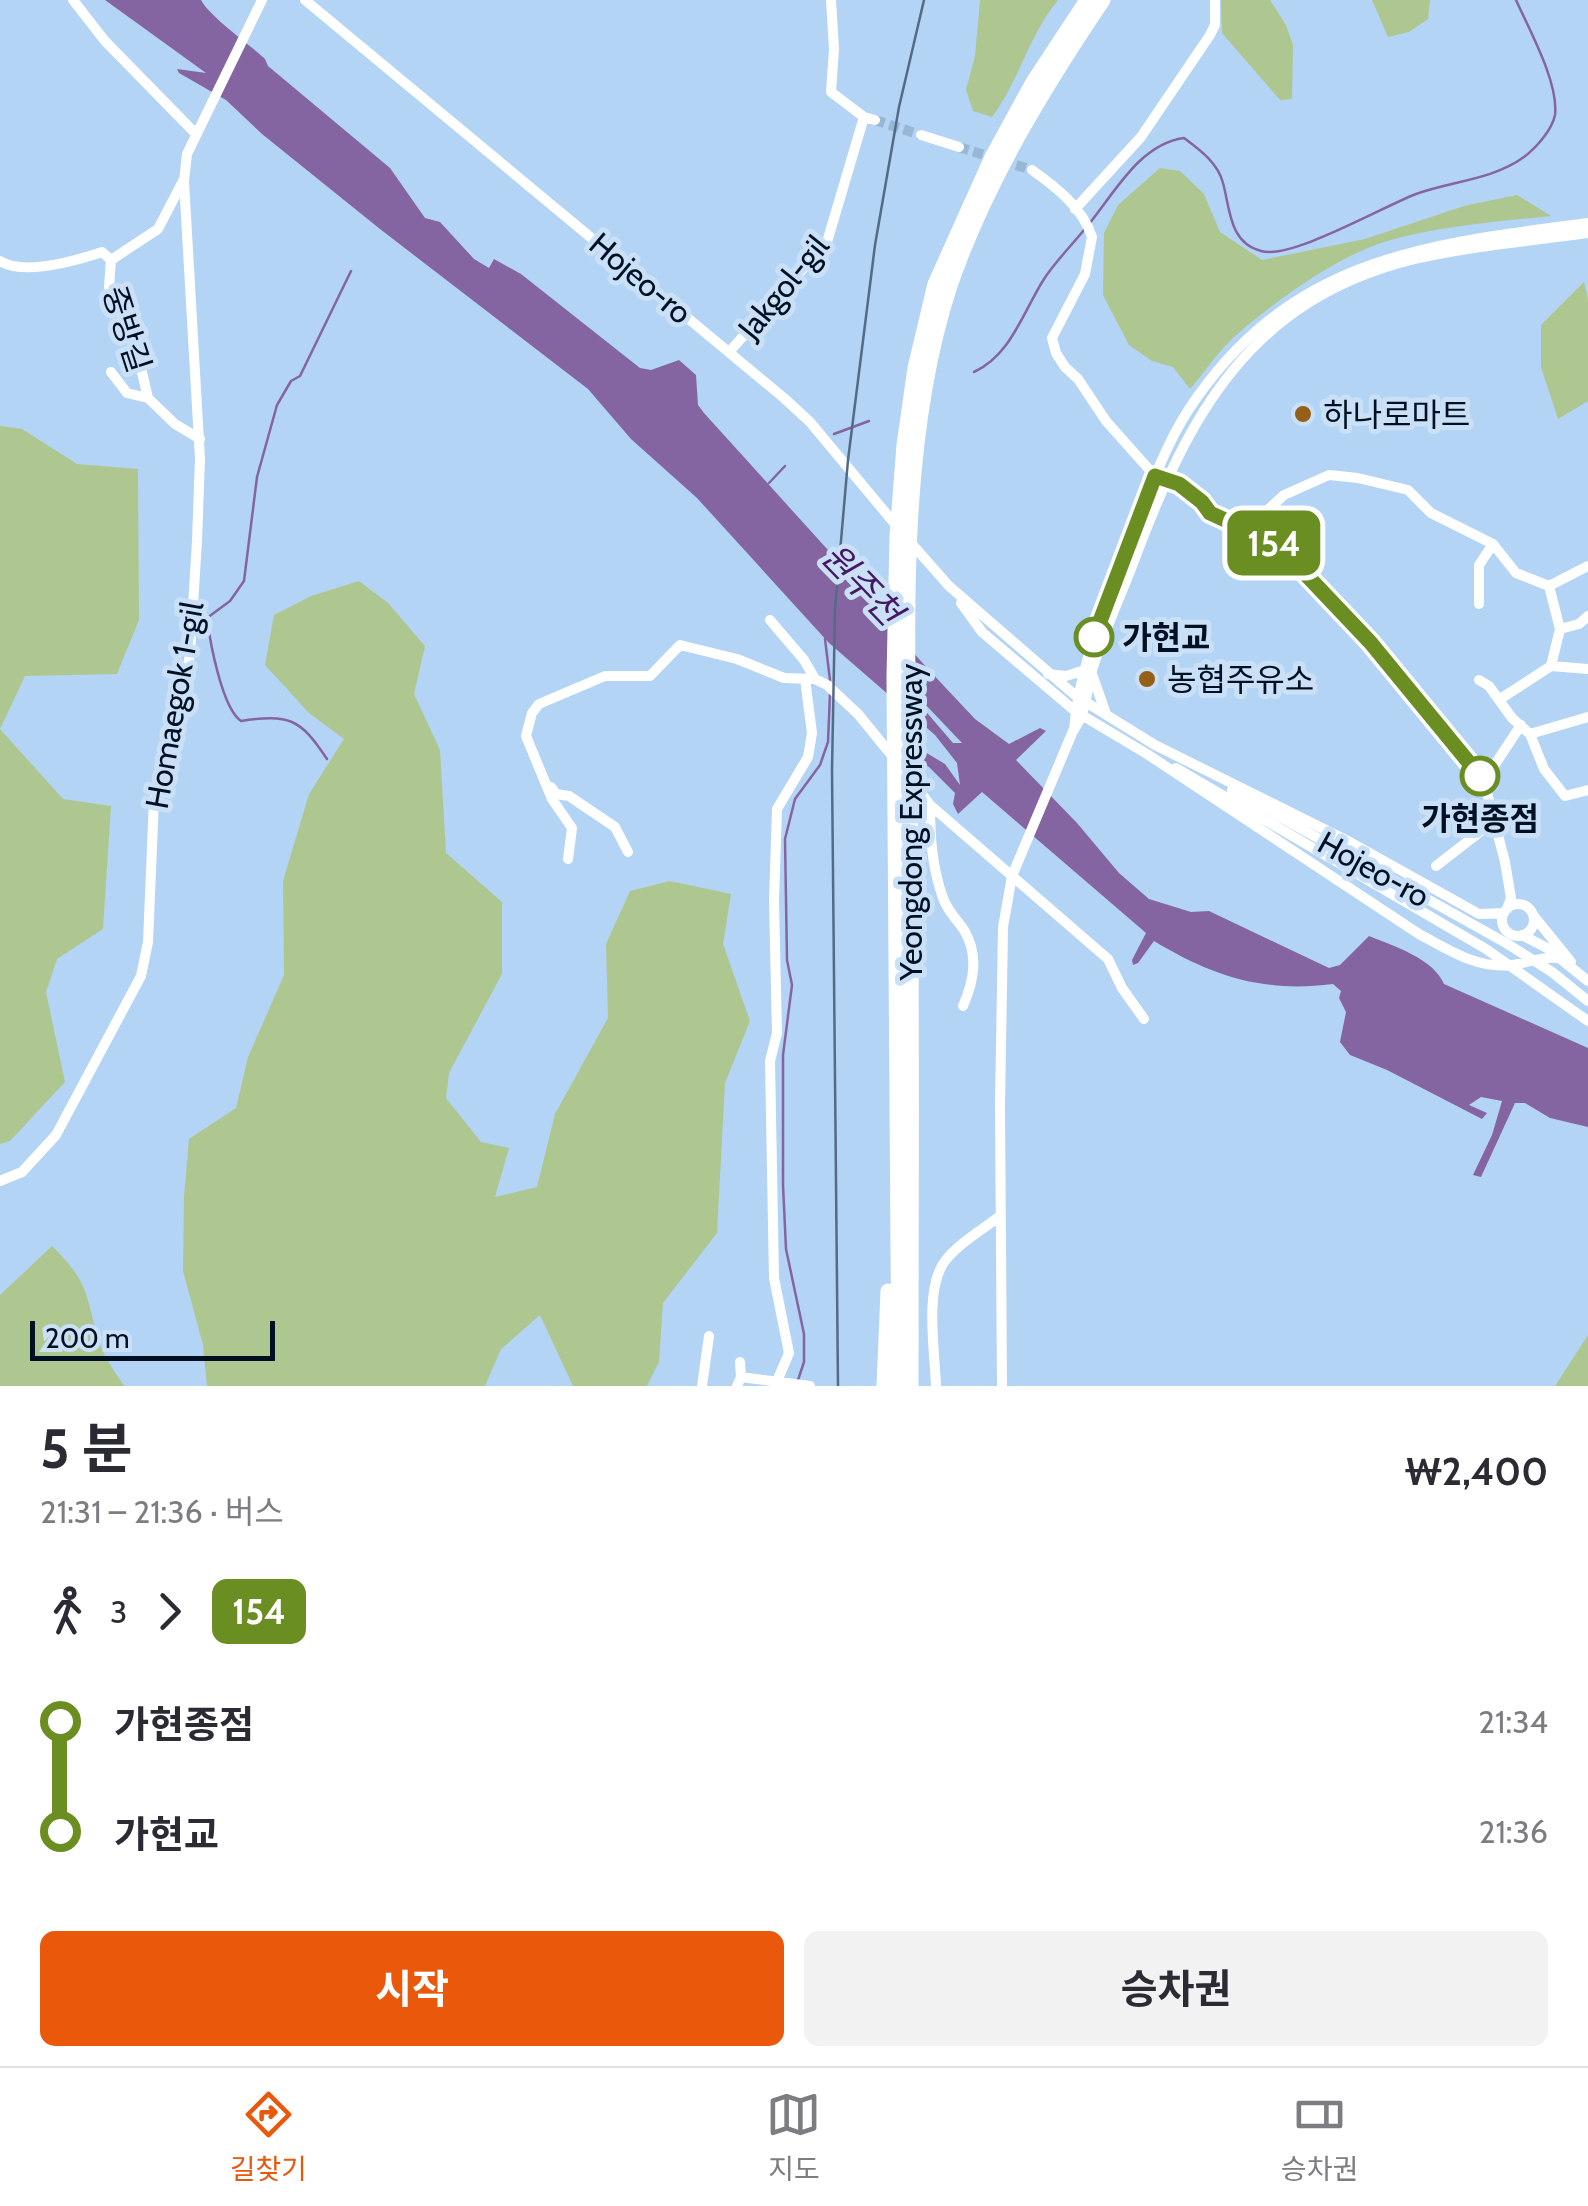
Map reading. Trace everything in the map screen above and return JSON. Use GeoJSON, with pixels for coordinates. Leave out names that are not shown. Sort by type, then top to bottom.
{"type":"FeatureCollection","features":[{"type":"Feature","properties":{"kind":"highway","name":"Yeongdong Expressway"},"geometry":{"type":"LineString","coordinates":[[912,1386],[910,590],[915,368],[935,284],[992,157],[1033,82],[1087,0]]}},
{"type":"Feature","properties":{"kind":"highway","name":"Yeongdong Expressway"},"geometry":{"type":"LineString","coordinates":[[899,1386],[895,603],[899,490],[950,286],[974,226],[1046,83],[1103,0]]}},
{"type":"Feature","properties":{"kind":"highway"},"geometry":{"type":"LineString","coordinates":[[912,1164],[920,1386]]}},
{"type":"Feature","properties":{"kind":"highway"},"geometry":{"type":"LineString","coordinates":[[884,1386],[896,1198]]}},
{"type":"Feature","properties":{"kind":"street"},"geometry":{"type":"LineString","coordinates":[[73,0],[105,41],[198,128]]}},
{"type":"Feature","properties":{"kind":"street","name":"Homaegok 1-gil"},"geometry":{"type":"LineString","coordinates":[[0,1182],[22,1172],[56,1135],[141,976],[148,942],[154,800],[179,716],[190,654],[200,439],[184,181],[186,154],[262,0]]}},
{"type":"Feature","properties":{"kind":"street","name":"Hojeo-ro"},"geometry":{"type":"LineString","coordinates":[[305,0],[730,351],[810,422],[949,586],[982,632],[1079,714],[1506,943],[1588,1001]]}},
{"type":"Feature","properties":{"kind":"street","name":"Jakgol-gil"},"geometry":{"type":"LineString","coordinates":[[730,351],[827,242],[869,119],[831,92],[832,0]]}},
{"type":"Feature","properties":{"kind":"street"},"geometry":{"type":"LineString","coordinates":[[1078,212],[1141,138],[1210,36],[1215,25],[1215,0]]}},
{"type":"Feature","properties":{"kind":"street"},"geometry":{"type":"LineString","coordinates":[[921,134],[959,148]]}},
{"type":"Feature","properties":{"kind":"street"},"geometry":{"type":"LineString","coordinates":[[1032,170],[1054,186],[1091,232],[1086,274],[1052,338],[1056,353],[1106,421],[1160,478],[1179,484],[1210,513],[1277,544],[1370,642],[1484,781],[1511,898],[1503,923],[1508,932],[1547,948],[1578,971]]}},
{"type":"Feature","properties":{"kind":"street","name":"중방길"},"geometry":{"type":"LineString","coordinates":[[111,260],[158,230],[173,195],[184,181]]}},
{"type":"Feature","properties":{"kind":"street"},"geometry":{"type":"LineString","coordinates":[[1002,1386],[1004,927],[1012,876],[1074,732],[1087,672],[1188,411],[1220,368],[1266,325],[1314,290],[1363,266],[1440,244],[1588,223]]}},
{"type":"Feature","properties":{"kind":"street"},"geometry":{"type":"LineString","coordinates":[[1160,478],[1227,374],[1275,326],[1322,295],[1346,282],[1412,260],[1588,233]]}},
{"type":"Feature","properties":{"kind":"street","name":"중방길"},"geometry":{"type":"LineString","coordinates":[[0,261],[12,268],[70,262],[102,252],[111,260]]}},
{"type":"Feature","properties":{"kind":"street","name":"중방길"},"geometry":{"type":"LineString","coordinates":[[111,260],[109,287],[133,334],[148,398]]}},
{"type":"Feature","properties":{"kind":"street","name":"중방길"},"geometry":{"type":"LineString","coordinates":[[111,372],[127,393],[148,398],[175,424],[200,439]]}},
{"type":"Feature","properties":{"kind":"street"},"geometry":{"type":"LineString","coordinates":[[1253,532],[1261,516],[1284,495],[1329,475],[1408,490],[1431,514],[1494,544],[1516,573],[1548,586],[1588,566]]}},
{"type":"Feature","properties":{"kind":"street"},"geometry":{"type":"LineString","coordinates":[[1479,604],[1479,565],[1494,544]]}},
{"type":"Feature","properties":{"kind":"street","name":"Hojeo-ro"},"geometry":{"type":"LineString","coordinates":[[949,586],[1048,674],[1151,750],[1190,772]]}},
{"type":"Feature","properties":{"kind":"street"},"geometry":{"type":"LineString","coordinates":[[1548,586],[1560,630],[1552,666]]}},
{"type":"Feature","properties":{"kind":"street"},"geometry":{"type":"LineString","coordinates":[[1560,630],[1588,616]]}},
{"type":"Feature","properties":{"kind":"street"},"geometry":{"type":"LineString","coordinates":[[770,620],[804,660],[810,679],[812,733],[808,757],[778,809],[774,850],[777,1033],[770,1062],[774,1278],[790,1353],[780,1383]]}},
{"type":"Feature","properties":{"kind":"street"},"geometry":{"type":"LineString","coordinates":[[568,859],[572,828],[552,799],[526,736],[539,704],[605,676],[650,676],[680,645],[737,659],[784,678],[810,679],[826,684],[858,714],[930,805],[1108,959],[1144,1019]]}},
{"type":"Feature","properties":{"kind":"street"},"geometry":{"type":"LineString","coordinates":[[1500,699],[1552,666],[1588,669]]}},
{"type":"Feature","properties":{"kind":"street"},"geometry":{"type":"LineString","coordinates":[[1048,674],[1087,672]]}},
{"type":"Feature","properties":{"kind":"street"},"geometry":{"type":"LineString","coordinates":[[1087,672],[1107,715]]}},
{"type":"Feature","properties":{"kind":"street"},"geometry":{"type":"LineString","coordinates":[[1479,680],[1530,734],[1544,769],[1565,796],[1588,790]]}},
{"type":"Feature","properties":{"kind":"street"},"geometry":{"type":"LineString","coordinates":[[1530,734],[1588,717]]}},
{"type":"Feature","properties":{"kind":"street"},"geometry":{"type":"LineString","coordinates":[[1484,781],[1521,724]]}},
{"type":"Feature","properties":{"kind":"street"},"geometry":{"type":"LineString","coordinates":[[1190,772],[1350,842],[1479,914],[1505,911],[1516,904],[1530,910]]}},
{"type":"Feature","properties":{"kind":"street"},"geometry":{"type":"LineString","coordinates":[[1190,772],[1418,934],[1461,956],[1491,967],[1541,957],[1559,958]]}},
{"type":"Feature","properties":{"kind":"street"},"geometry":{"type":"LineString","coordinates":[[1190,772],[1486,949],[1588,1021]]}},
{"type":"Feature","properties":{"kind":"street"},"geometry":{"type":"LineString","coordinates":[[545,778],[556,794],[569,796],[615,827],[628,852]]}},
{"type":"Feature","properties":{"kind":"street"},"geometry":{"type":"LineString","coordinates":[[930,805],[930,840],[942,895],[949,914],[964,930],[971,951],[972,985],[963,1006]]}},
{"type":"Feature","properties":{"kind":"street"},"geometry":{"type":"LineString","coordinates":[[1436,866],[1494,821]]}},
{"type":"Feature","properties":{"kind":"street"},"geometry":{"type":"LineString","coordinates":[[1504,862],[1530,910],[1588,982]]}},
{"type":"Feature","properties":{"kind":"street"},"geometry":{"type":"LineString","coordinates":[[1522,935],[1533,926],[1530,910]]}},
{"type":"Feature","properties":{"kind":"street"},"geometry":{"type":"LineString","coordinates":[[936,1386],[936,1276],[946,1259],[1000,1216]]}},
{"type":"Feature","properties":{"kind":"street"},"geometry":{"type":"LineString","coordinates":[[702,1386],[709,1336]]}},
{"type":"Feature","properties":{"kind":"street"},"geometry":{"type":"LineString","coordinates":[[740,1362],[739,1382],[808,1385]]}},
{"type":"Feature","properties":{"kind":"green space"},"geometry":{"type":"Polygon","coordinates":[[[980,0],[1058,0],[992,117],[973,111],[966,90],[975,56],[980,0]]]}},
{"type":"Feature","properties":{"kind":"green space"},"geometry":{"type":"Polygon","coordinates":[[[1221,0],[1270,0],[1293,45],[1292,99],[1280,100],[1222,33],[1221,0]]]}},
{"type":"Feature","properties":{"kind":"green space"},"geometry":{"type":"Polygon","coordinates":[[[1372,0],[1430,0],[1428,19],[1409,32],[1388,37],[1372,0]]]}},
{"type":"Feature","properties":{"kind":"green space"},"geometry":{"type":"Polygon","coordinates":[[[1160,168],[1180,171],[1204,194],[1220,232],[1262,260],[1365,239],[1464,206],[1517,195],[1551,216],[1425,232],[1365,249],[1305,282],[1251,323],[1223,348],[1190,389],[1173,367],[1152,361],[1129,345],[1103,295],[1104,233],[1118,205],[1160,168]]]}},
{"type":"Feature","properties":{"kind":"green space"},"geometry":{"type":"Polygon","coordinates":[[[1584,282],[1588,300],[1588,401],[1558,419],[1541,367],[1541,325],[1584,282]]]}},
{"type":"Feature","properties":{"kind":"green space"},"geometry":{"type":"Polygon","coordinates":[[[0,426],[22,429],[77,464],[138,469],[139,620],[117,674],[25,676],[0,729],[0,426]]]}},
{"type":"Feature","properties":{"kind":"green space"},"geometry":{"type":"Polygon","coordinates":[[[359,581],[388,603],[425,646],[414,694],[440,750],[446,853],[502,902],[502,974],[449,1073],[446,1098],[481,1142],[509,1148],[495,1197],[537,1187],[555,1114],[608,1018],[606,944],[630,891],[670,881],[731,894],[723,944],[750,1021],[725,1083],[717,1233],[663,1303],[659,1362],[647,1386],[573,1386],[540,1315],[501,1349],[485,1386],[207,1386],[203,1345],[183,1271],[189,1139],[236,1108],[248,1057],[284,975],[283,881],[309,794],[344,739],[309,713],[265,665],[274,615],[311,596],[359,581]]]}},
{"type":"Feature","properties":{"kind":"green space"},"geometry":{"type":"Polygon","coordinates":[[[0,729],[63,799],[111,806],[103,929],[57,959],[46,992],[65,1082],[10,1141],[0,1144],[0,729]]]}},
{"type":"Feature","properties":{"kind":"green space"},"geometry":{"type":"Polygon","coordinates":[[[52,1246],[80,1281],[102,1350],[124,1386],[0,1386],[0,1295],[52,1246]]]}},
{"type":"Feature","properties":{"kind":"green space"},"geometry":{"type":"Polygon","coordinates":[[[1588,1335],[1588,1386],[1555,1386],[1588,1335]]]}},
{"type":"Feature","properties":{"kind":"shaded area"},"geometry":{"type":"Polygon","coordinates":[[[105,0],[201,0],[268,66],[390,168],[425,218],[440,222],[474,259],[489,268],[494,259],[521,274],[640,368],[651,370],[679,360],[696,375],[698,405],[704,413],[975,719],[1009,744],[1040,728],[1046,731],[1016,760],[1119,873],[1149,899],[1191,912],[1209,911],[1329,968],[1340,965],[1369,936],[1412,954],[1432,967],[1444,984],[1588,1048],[1588,1127],[1550,1118],[1525,1103],[1515,1103],[1481,1177],[1473,1175],[1492,1135],[1502,1101],[1481,1097],[1469,1105],[1487,1113],[1482,1119],[1350,1055],[1340,1042],[1346,1012],[1339,998],[1341,991],[1333,984],[1284,986],[1239,979],[1197,964],[1154,941],[1133,965],[1146,933],[982,792],[958,814],[953,804],[955,793],[894,739],[945,764],[960,785],[957,763],[935,735],[829,643],[697,498],[631,439],[588,389],[380,229],[226,100],[177,69],[206,73],[105,0]],[[916,700],[953,743],[962,743],[923,702],[916,700]]]}},
{"type":"Feature","properties":{"kind":"waterway"},"geometry":{"type":"LineString","coordinates":[[1089,224],[1141,159],[1168,142],[1184,138],[1217,169],[1237,233],[1250,247],[1261,251],[1293,248],[1416,194],[1512,165],[1538,144],[1555,115],[1548,72],[1516,0]]}},
{"type":"Feature","properties":{"kind":"waterway"},"geometry":{"type":"LineString","coordinates":[[974,372],[1007,344],[1044,279],[1084,230]]}},
{"type":"Feature","properties":{"kind":"waterway"},"geometry":{"type":"LineString","coordinates":[[327,759],[309,735],[292,722],[271,718],[241,721],[234,714],[218,674],[207,618],[230,601],[244,581],[257,477],[277,405],[291,381],[300,376],[351,271]]}},
{"type":"Feature","properties":{"kind":"waterway"},"geometry":{"type":"LineString","coordinates":[[834,434],[869,421]]}},
{"type":"Feature","properties":{"kind":"waterway"},"geometry":{"type":"LineString","coordinates":[[769,483],[785,466]]}},
{"type":"Feature","properties":{"kind":"waterway"},"geometry":{"type":"LineString","coordinates":[[825,639],[830,680]]}},
{"type":"Feature","properties":{"kind":"waterway"},"geometry":{"type":"LineString","coordinates":[[798,1380],[804,1362],[804,1334],[786,1249],[783,1185],[783,1055],[792,985],[787,960],[785,839],[795,799],[820,765],[828,742],[830,693]]}},
{"type":"Feature","properties":{"kind":"tunnel"},"geometry":{"type":"LineString","coordinates":[[875,120],[921,135]]}},
{"type":"Feature","properties":{"kind":"tunnel"},"geometry":{"type":"LineString","coordinates":[[959,147],[1032,170]]}},
{"type":"Feature","properties":{"kind":"railway"},"geometry":{"type":"LineString","coordinates":[[838,1386],[832,770],[835,610],[848,460],[875,245],[899,107],[924,0]]}},
{"type":"Feature","properties":{"kind":"bus line","name":"154"},"geometry":{"type":"LineString","coordinates":[[1094,637],[1155,476],[1179,484],[1210,513],[1277,544],[1370,642],[1480,776]]}},
{"type":"Feature","properties":{"kind":"place","name":"하나로마트"},"geometry":{"type":"Point","coordinates":[1303,414]}},
{"type":"Feature","properties":{"kind":"place","name":"가현교"},"geometry":{"type":"Point","coordinates":[1094,637]}},
{"type":"Feature","properties":{"kind":"place","name":"농협주유소"},"geometry":{"type":"Point","coordinates":[1147,679]}},
{"type":"Feature","properties":{"kind":"place","name":"가현종점"},"geometry":{"type":"Point","coordinates":[1480,776]}},
{"type":"Feature","properties":{"kind":"water label","name":"원주천"},"geometry":{"type":"Point","coordinates":[862,584]}}]}
